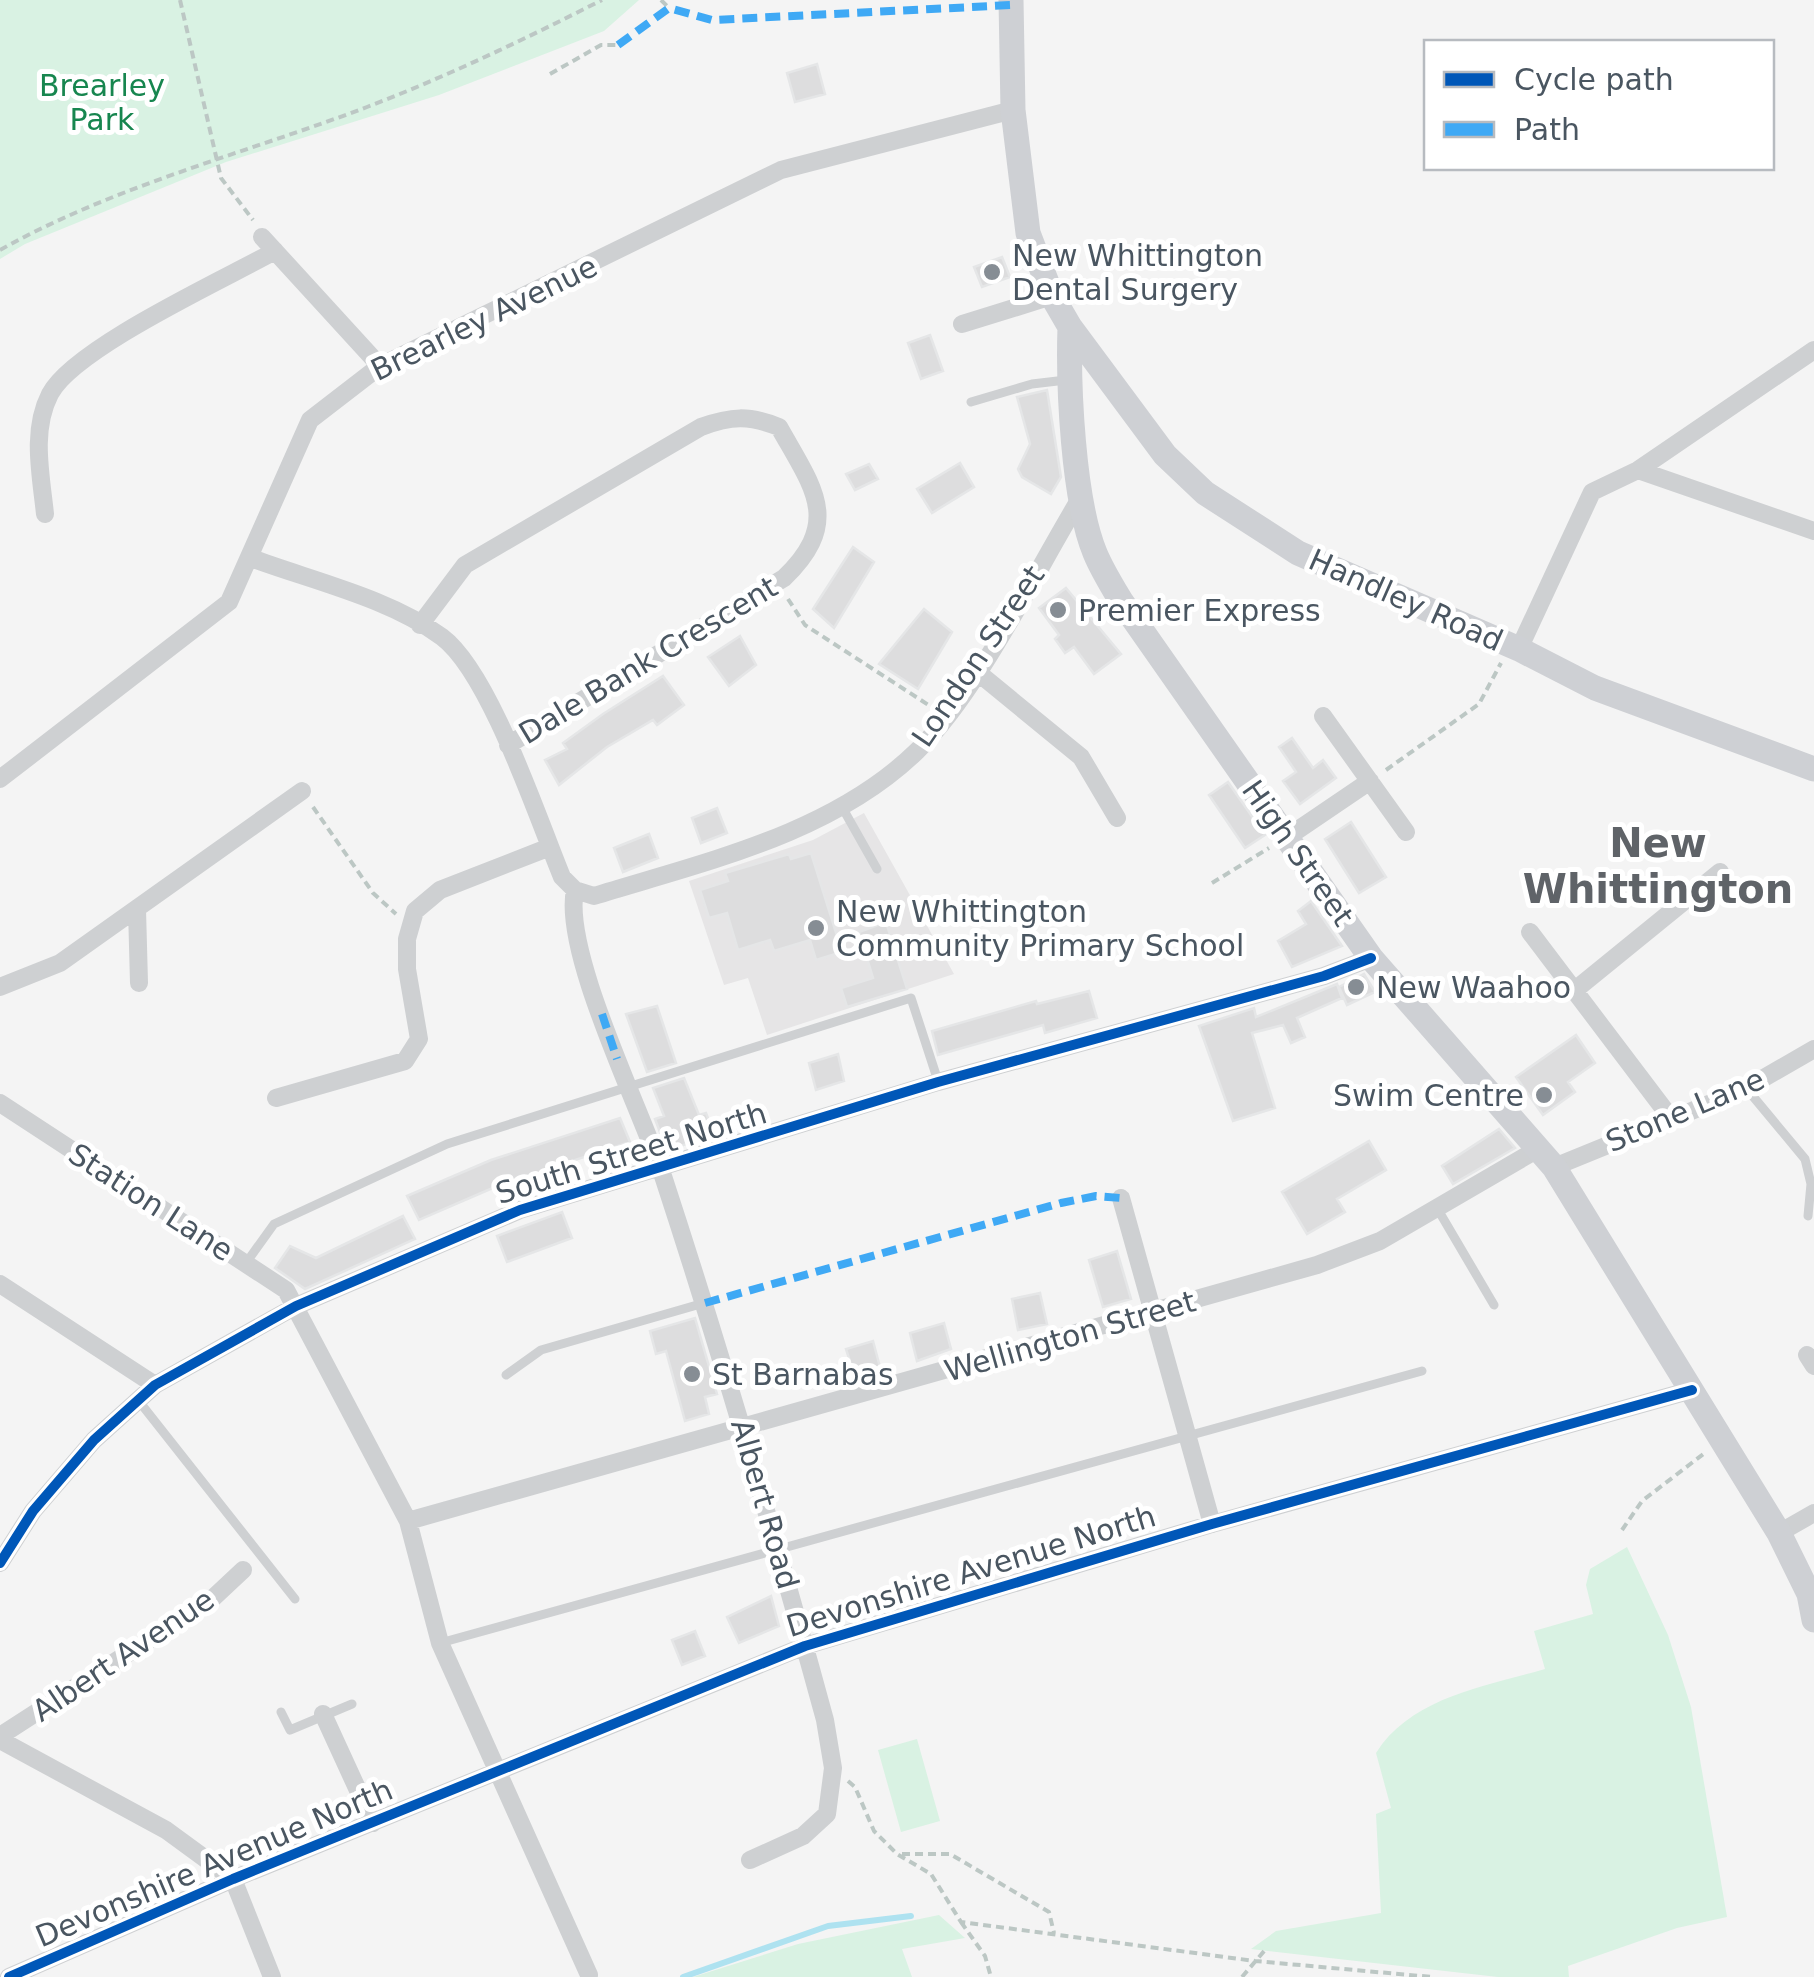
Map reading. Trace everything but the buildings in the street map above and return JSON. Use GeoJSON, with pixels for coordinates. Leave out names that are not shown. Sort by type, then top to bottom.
{"type":"FeatureCollection","features":[{"type":"Feature","properties":{"kind":"street"},"geometry":{"type":"LineString","coordinates":[[1011,0],[1014,110],[1028,234],[1052,296],[1070,327]]}},
{"type":"Feature","properties":{"kind":"street","name":"Brearley Avenue"},"geometry":{"type":"LineString","coordinates":[[0,779],[229,602],[310,420],[380,366],[782,170],[1014,110]]}},
{"type":"Feature","properties":{"kind":"street"},"geometry":{"type":"LineString","coordinates":[[46,514],[37,447],[50,393],[86,357],[268,244],[380,366]]}},
{"type":"Feature","properties":{"kind":"street"},"geometry":{"type":"LineString","coordinates":[[962,324],[1052,296]]}},
{"type":"Feature","properties":{"kind":"street","name":"High Street"},"geometry":{"type":"LineString","coordinates":[[1070,327],[1068,380],[1081,497],[1094,552],[1121,602],[1371,958],[1546,1158],[1779,1533],[1808,1594],[1814,1620]]}},
{"type":"Feature","properties":{"kind":"street","name":"Handley Road"},"geometry":{"type":"LineString","coordinates":[[1070,327],[1166,455],[1206,492],[1298,554],[1514,648],[1594,688],[1814,770]]}},
{"type":"Feature","properties":{"kind":"street"},"geometry":{"type":"LineString","coordinates":[[1514,648],[1592,492],[1638,470],[1814,350]]}},
{"type":"Feature","properties":{"kind":"street","name":"Dale Bank Crescent"},"geometry":{"type":"LineString","coordinates":[[420,626],[465,565],[700,427],[731,416],[754,417],[779,426],[816,493],[820,524],[807,556],[776,582],[508,745]]}},
{"type":"Feature","properties":{"kind":"street"},"geometry":{"type":"LineString","coordinates":[[1638,470],[1814,531]]}},
{"type":"Feature","properties":{"kind":"street","name":"London Street"},"geometry":{"type":"LineString","coordinates":[[576,890],[594,896],[807,825],[842,807],[918,750],[976,671],[1081,497]]}},
{"type":"Feature","properties":{"kind":"street"},"geometry":{"type":"LineString","coordinates":[[251,558],[399,613],[444,638],[469,669],[508,745],[562,877],[576,890]]}},
{"type":"Feature","properties":{"kind":"street"},"geometry":{"type":"LineString","coordinates":[[976,671],[1081,757],[1116,818]]}},
{"type":"Feature","properties":{"kind":"street"},"geometry":{"type":"LineString","coordinates":[[1323,716],[1406,832]]}},
{"type":"Feature","properties":{"kind":"street"},"geometry":{"type":"LineString","coordinates":[[1286,838],[1370,781]]}},
{"type":"Feature","properties":{"kind":"street"},"geometry":{"type":"LineString","coordinates":[[0,987],[60,963],[302,791]]}},
{"type":"Feature","properties":{"kind":"street"},"geometry":{"type":"LineString","coordinates":[[276,1098],[405,1061],[419,1040],[407,969],[415,911],[440,890],[550,847]]}},
{"type":"Feature","properties":{"kind":"street"},"geometry":{"type":"LineString","coordinates":[[1576,990],[1720,872]]}},
{"type":"Feature","properties":{"kind":"street","name":"Albert Road"},"geometry":{"type":"LineString","coordinates":[[576,890],[570,915],[602,1014],[661,1169],[745,1428],[826,1720],[833,1768],[827,1814],[803,1836],[750,1860]]}},
{"type":"Feature","properties":{"kind":"street"},"geometry":{"type":"LineString","coordinates":[[137,909],[138,984]]}},
{"type":"Feature","properties":{"kind":"street"},"geometry":{"type":"LineString","coordinates":[[1530,932],[1670,1118]]}},
{"type":"Feature","properties":{"kind":"street","name":"South Street North"},"geometry":{"type":"LineString","coordinates":[[0,1563],[45,1497],[94,1440],[155,1385],[296,1306],[520,1210],[938,1082],[1324,976],[1371,958]]}},
{"type":"Feature","properties":{"kind":"street","name":"Stone Lane"},"geometry":{"type":"LineString","coordinates":[[1546,1158],[1670,1118],[1746,1088],[1814,1049]]}},
{"type":"Feature","properties":{"kind":"street","name":"Station Lane"},"geometry":{"type":"LineString","coordinates":[[0,1103],[286,1290],[296,1306]]}},
{"type":"Feature","properties":{"kind":"street","name":"Wellington Street"},"geometry":{"type":"LineString","coordinates":[[408,1522],[1317,1265],[1380,1241],[1437,1208],[1546,1158]]}},
{"type":"Feature","properties":{"kind":"street"},"geometry":{"type":"LineString","coordinates":[[1121,1198],[1212,1524]]}},
{"type":"Feature","properties":{"kind":"street"},"geometry":{"type":"LineString","coordinates":[[0,1284],[155,1385]]}},
{"type":"Feature","properties":{"kind":"street"},"geometry":{"type":"LineString","coordinates":[[296,1306],[408,1522],[440,1644],[589,1975]]}},
{"type":"Feature","properties":{"kind":"street","name":"Devonshire Avenue North"},"geometry":{"type":"LineString","coordinates":[[9,1977],[234,1879],[805,1646],[1212,1524],[1692,1390]]}},
{"type":"Feature","properties":{"kind":"street"},"geometry":{"type":"LineString","coordinates":[[1779,1533],[1814,1513]]}},
{"type":"Feature","properties":{"kind":"street","name":"Albert Avenue"},"geometry":{"type":"LineString","coordinates":[[0,1738],[212,1600],[243,1570]]}},
{"type":"Feature","properties":{"kind":"street"},"geometry":{"type":"LineString","coordinates":[[324,1714],[373,1823]]}},
{"type":"Feature","properties":{"kind":"street"},"geometry":{"type":"LineString","coordinates":[[0,1738],[166,1830],[234,1879],[272,1977]]}},
{"type":"Feature","properties":{"kind":"lane"},"geometry":{"type":"LineString","coordinates":[[972,402],[1032,384],[1068,380]]}},
{"type":"Feature","properties":{"kind":"lane"},"geometry":{"type":"LineString","coordinates":[[842,807],[876,869]]}},
{"type":"Feature","properties":{"kind":"lane"},"geometry":{"type":"LineString","coordinates":[[246,1264],[274,1224],[447,1144],[911,998],[938,1082]]}},
{"type":"Feature","properties":{"kind":"lane"},"geometry":{"type":"LineString","coordinates":[[1746,1088],[1805,1160],[1811,1184],[1808,1216]]}},
{"type":"Feature","properties":{"kind":"lane"},"geometry":{"type":"LineString","coordinates":[[1437,1208],[1494,1306]]}},
{"type":"Feature","properties":{"kind":"lane"},"geometry":{"type":"LineString","coordinates":[[506,1375],[542,1350],[704,1302]]}},
{"type":"Feature","properties":{"kind":"lane"},"geometry":{"type":"LineString","coordinates":[[440,1644],[1422,1371]]}},
{"type":"Feature","properties":{"kind":"lane"},"geometry":{"type":"LineString","coordinates":[[138,1400],[295,1598]]}},
{"type":"Feature","properties":{"kind":"lane"},"geometry":{"type":"LineString","coordinates":[[280,1712],[290,1730],[352,1704]]}},
{"type":"Feature","properties":{"kind":"path"},"geometry":{"type":"LineString","coordinates":[[180,0],[221,178],[268,244]]}},
{"type":"Feature","properties":{"kind":"path"},"geometry":{"type":"LineString","coordinates":[[0,250],[216,158],[365,108],[488,58],[602,0]]}},
{"type":"Feature","properties":{"kind":"path"},"geometry":{"type":"LineString","coordinates":[[660,0],[668,8]]}},
{"type":"Feature","properties":{"kind":"path"},"geometry":{"type":"LineString","coordinates":[[550,74],[601,45],[618,45]]}},
{"type":"Feature","properties":{"kind":"path"},"geometry":{"type":"LineString","coordinates":[[776,582],[805,625],[945,716]]}},
{"type":"Feature","properties":{"kind":"path"},"geometry":{"type":"LineString","coordinates":[[1370,781],[1479,704],[1514,648]]}},
{"type":"Feature","properties":{"kind":"path"},"geometry":{"type":"LineString","coordinates":[[302,791],[373,893],[410,927]]}},
{"type":"Feature","properties":{"kind":"path"},"geometry":{"type":"LineString","coordinates":[[1212,883],[1286,838]]}},
{"type":"Feature","properties":{"kind":"path"},"geometry":{"type":"LineString","coordinates":[[1622,1530],[1642,1502],[1722,1441]]}},
{"type":"Feature","properties":{"kind":"path"},"geometry":{"type":"LineString","coordinates":[[833,1768],[855,1787],[874,1831],[897,1854],[931,1874],[985,1956],[991,1977]]}},
{"type":"Feature","properties":{"kind":"path"},"geometry":{"type":"LineString","coordinates":[[897,1854],[950,1854],[972,1864],[1050,1912],[1055,1935]]}},
{"type":"Feature","properties":{"kind":"path"},"geometry":{"type":"LineString","coordinates":[[961,1922],[1255,1961],[1432,1977]]}},
{"type":"Feature","properties":{"kind":"path"},"geometry":{"type":"LineString","coordinates":[[1242,1977],[1266,1950]]}},
{"type":"Feature","properties":{"kind":"shaded area","name":"New Whittington Community Primary School"},"geometry":{"type":"Polygon","coordinates":[[[864,813],[954,974],[767,1035],[748,978],[724,985],[689,881],[813,840],[864,813]]]}},
{"type":"Feature","properties":{"kind":"green space","name":"Brearley Park"},"geometry":{"type":"Polygon","coordinates":[[[0,0],[639,0],[604,31],[439,95],[226,162],[25,244],[0,259],[0,0]]]}},
{"type":"Feature","properties":{"kind":"green space"},"geometry":{"type":"Polygon","coordinates":[[[1627,1547],[1668,1635],[1691,1707],[1727,1917],[1677,1928],[1568,1966],[1569,1977],[1498,1977],[1251,1949],[1276,1931],[1381,1913],[1376,1814],[1391,1808],[1376,1753],[1391,1734],[1429,1706],[1475,1688],[1545,1669],[1534,1631],[1593,1614],[1586,1585],[1590,1569],[1627,1547]]]}},
{"type":"Feature","properties":{"kind":"green space"},"geometry":{"type":"Polygon","coordinates":[[[917,1739],[940,1821],[901,1832],[878,1750],[917,1739]]]}},
{"type":"Feature","properties":{"kind":"green space"},"geometry":{"type":"Polygon","coordinates":[[[939,1915],[965,1938],[902,1949],[912,1977],[693,1977],[798,1944],[939,1915]]]}},
{"type":"Feature","properties":{"kind":"waterway"},"geometry":{"type":"LineString","coordinates":[[683,1977],[828,1926],[911,1916]]}},
{"type":"Feature","properties":{"kind":"marked path"},"geometry":{"type":"LineString","coordinates":[[618,45],[669,8],[712,20],[1012,5]]}},
{"type":"Feature","properties":{"kind":"marked path"},"geometry":{"type":"LineString","coordinates":[[602,1014],[617,1059]]}},
{"type":"Feature","properties":{"kind":"marked path"},"geometry":{"type":"LineString","coordinates":[[705,1303],[1061,1203],[1096,1196],[1121,1198]]}},
{"type":"Feature","properties":{"kind":"cycle path"},"geometry":{"type":"LineString","coordinates":[[0,1563],[33,1511],[94,1440],[155,1385],[296,1306],[520,1210],[938,1082],[1324,976],[1371,958]]}},
{"type":"Feature","properties":{"kind":"cycle path"},"geometry":{"type":"LineString","coordinates":[[9,1977],[233,1879],[805,1646],[1212,1524],[1692,1390]]}},
{"type":"Feature","properties":{"kind":"place","name":"New Whittington Dental Surgery"},"geometry":{"type":"Point","coordinates":[992,272]}},
{"type":"Feature","properties":{"kind":"place","name":"Premier Express"},"geometry":{"type":"Point","coordinates":[1058,610]}},
{"type":"Feature","properties":{"kind":"place","name":"New Whittington Community Primary School"},"geometry":{"type":"Point","coordinates":[816,928]}},
{"type":"Feature","properties":{"kind":"place","name":"New Waahoo"},"geometry":{"type":"Point","coordinates":[1356,987]}},
{"type":"Feature","properties":{"kind":"place","name":"Swim Centre"},"geometry":{"type":"Point","coordinates":[1544,1095]}},
{"type":"Feature","properties":{"kind":"place","name":"St Barnabas"},"geometry":{"type":"Point","coordinates":[692,1374]}},
{"type":"Feature","properties":{"kind":"district","name":"New Whittington"},"geometry":{"type":"Point","coordinates":[1658,866]}}]}
